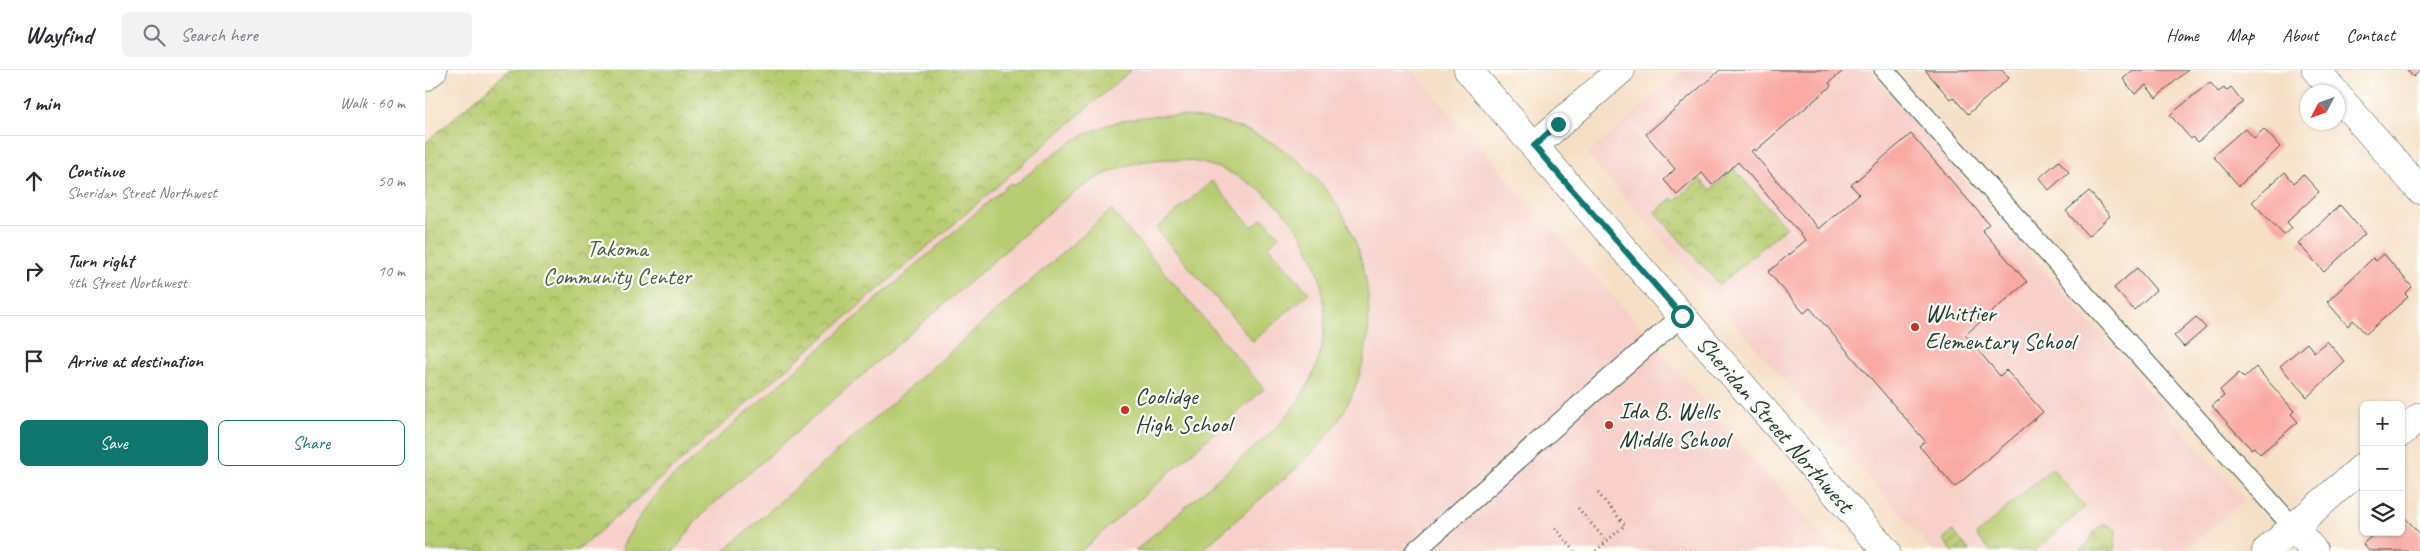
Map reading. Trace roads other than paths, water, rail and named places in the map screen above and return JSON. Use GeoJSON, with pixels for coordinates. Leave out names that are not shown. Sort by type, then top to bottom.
{"type":"FeatureCollection","features":[{"type":"Feature","properties":{"kind":"street"},"geometry":{"type":"LineString","coordinates":[[425,77],[433,70]]}},
{"type":"Feature","properties":{"kind":"street","name":"Sheridan Street Northwest"},"geometry":{"type":"LineString","coordinates":[[1468,70],[1886,551]]}},
{"type":"Feature","properties":{"kind":"street"},"geometry":{"type":"LineString","coordinates":[[1534,146],[1621,70]]}},
{"type":"Feature","properties":{"kind":"street"},"geometry":{"type":"LineString","coordinates":[[2315,70],[2328,85]]}},
{"type":"Feature","properties":{"kind":"street"},"geometry":{"type":"LineString","coordinates":[[2345,104],[2420,190]]}},
{"type":"Feature","properties":{"kind":"street"},"geometry":{"type":"LineString","coordinates":[[2405,430],[2420,417]]}},
{"type":"Feature","properties":{"kind":"street"},"geometry":{"type":"LineString","coordinates":[[2266,551],[2360,469]]}},
{"type":"Feature","properties":{"kind":"street"},"geometry":{"type":"LineString","coordinates":[[2293,527],[2314,551]]}},
{"type":"Feature","properties":{"kind":"lane"},"geometry":{"type":"LineString","coordinates":[[1884,70],[2293,527]]}},
{"type":"Feature","properties":{"kind":"lane"},"geometry":{"type":"LineString","coordinates":[[1415,551],[1602,384],[1682,316]]}},
{"type":"Feature","properties":{"kind":"place","name":"Whittier Elementary School"},"geometry":{"type":"Point","coordinates":[1915,327]}},
{"type":"Feature","properties":{"kind":"place","name":"Coolidge High School"},"geometry":{"type":"Point","coordinates":[1125,410]}},
{"type":"Feature","properties":{"kind":"place","name":"Ida B. Wells Middle School"},"geometry":{"type":"Point","coordinates":[1609,425]}},
{"type":"Feature","properties":{"kind":"park label","name":"Takoma Community Center"},"geometry":{"type":"Point","coordinates":[617,262]}}]}
